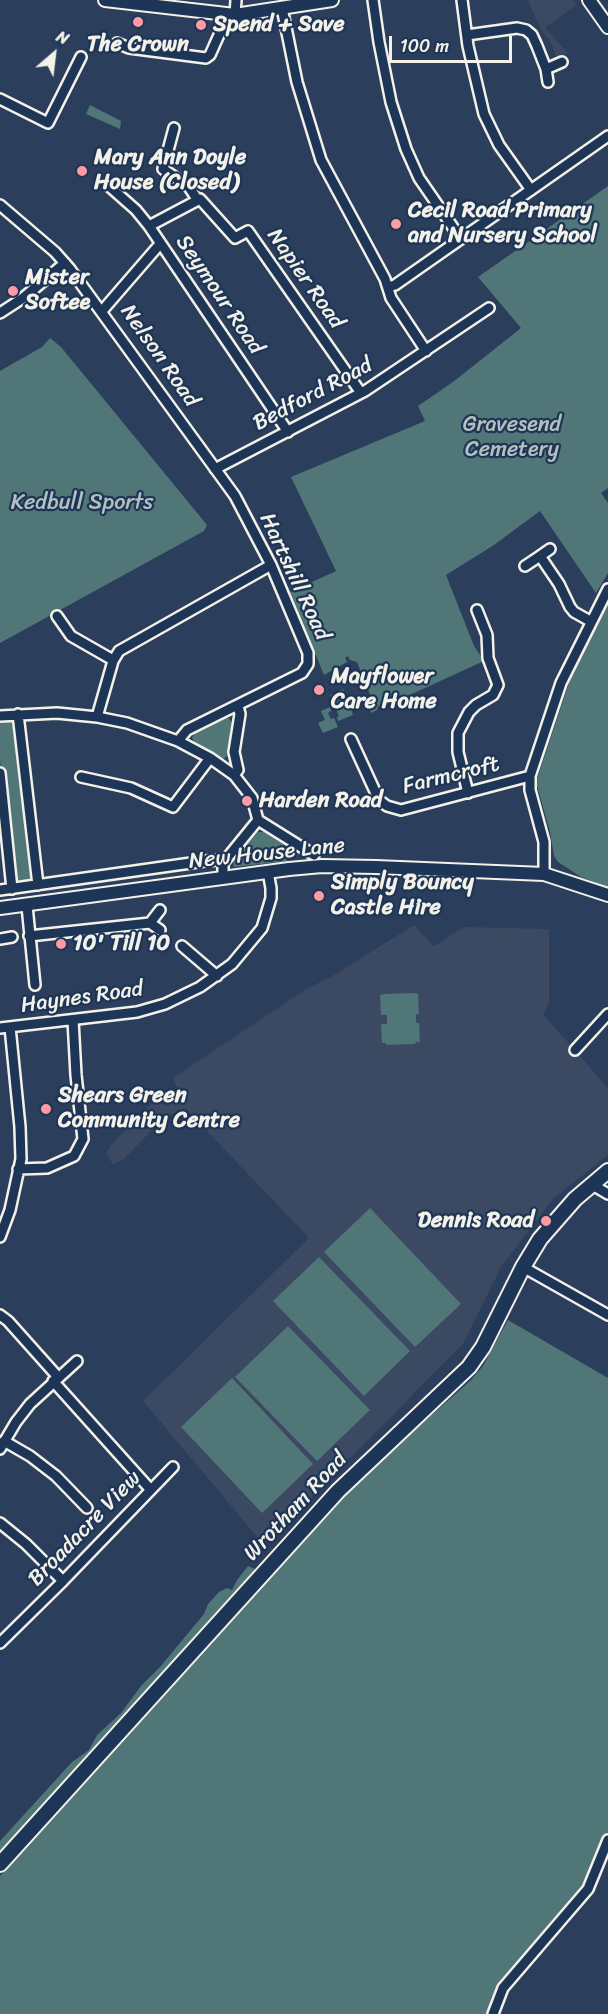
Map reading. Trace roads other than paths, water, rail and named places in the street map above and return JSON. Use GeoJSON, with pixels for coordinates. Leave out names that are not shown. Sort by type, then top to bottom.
{"type":"FeatureCollection","features":[{"type":"Feature","properties":{"kind":"main road","name":"Wrotham Road"},"geometry":{"type":"LineString","coordinates":[[0,1864],[338,1491],[469,1367],[483,1347],[523,1267],[549,1228],[591,1184],[608,1171]]}},
{"type":"Feature","properties":{"kind":"street"},"geometry":{"type":"LineString","coordinates":[[105,0],[230,15],[332,0]]}},
{"type":"Feature","properties":{"kind":"street"},"geometry":{"type":"LineString","coordinates":[[117,43],[128,48],[208,57],[236,0]]}},
{"type":"Feature","properties":{"kind":"street"},"geometry":{"type":"LineString","coordinates":[[373,0],[391,102],[406,149],[419,178],[461,239]]}},
{"type":"Feature","properties":{"kind":"street"},"geometry":{"type":"LineString","coordinates":[[462,0],[479,98],[485,118],[499,146],[531,190]]}},
{"type":"Feature","properties":{"kind":"street"},"geometry":{"type":"LineString","coordinates":[[589,0],[608,27]]}},
{"type":"Feature","properties":{"kind":"street"},"geometry":{"type":"LineString","coordinates":[[282,8],[297,82],[315,145],[332,182],[388,286],[392,300],[426,351]]}},
{"type":"Feature","properties":{"kind":"street"},"geometry":{"type":"LineString","coordinates":[[467,35],[523,28],[532,35],[546,69],[548,82]]}},
{"type":"Feature","properties":{"kind":"street"},"geometry":{"type":"LineString","coordinates":[[0,99],[48,123],[81,57]]}},
{"type":"Feature","properties":{"kind":"street"},"geometry":{"type":"LineString","coordinates":[[546,69],[562,62]]}},
{"type":"Feature","properties":{"kind":"street"},"geometry":{"type":"LineString","coordinates":[[149,226],[197,199],[189,188],[163,169],[174,128]]}},
{"type":"Feature","properties":{"kind":"street"},"geometry":{"type":"LineString","coordinates":[[388,286],[395,285],[608,136]]}},
{"type":"Feature","properties":{"kind":"street","name":"Seymour Road"},"geometry":{"type":"LineString","coordinates":[[110,187],[139,213],[149,226],[288,432]]}},
{"type":"Feature","properties":{"kind":"street","name":"Napier Road"},"geometry":{"type":"LineString","coordinates":[[197,199],[202,200],[235,238],[248,231],[362,393]]}},
{"type":"Feature","properties":{"kind":"street"},"geometry":{"type":"LineString","coordinates":[[0,205],[65,263],[102,311]]}},
{"type":"Feature","properties":{"kind":"street","name":"Nelson Road"},"geometry":{"type":"LineString","coordinates":[[160,243],[102,311],[235,496]]}},
{"type":"Feature","properties":{"kind":"street"},"geometry":{"type":"LineString","coordinates":[[0,313],[23,298],[65,263]]}},
{"type":"Feature","properties":{"kind":"street","name":"Bedford Road"},"geometry":{"type":"LineString","coordinates":[[215,469],[362,393],[489,308]]}},
{"type":"Feature","properties":{"kind":"street","name":"Hartshill Road"},"geometry":{"type":"LineString","coordinates":[[178,741],[186,731],[300,675],[309,662],[308,653],[271,565],[235,496]]}},
{"type":"Feature","properties":{"kind":"street"},"geometry":{"type":"LineString","coordinates":[[525,566],[550,549]]}},
{"type":"Feature","properties":{"kind":"street"},"geometry":{"type":"LineString","coordinates":[[540,556],[570,607],[574,612],[590,621]]}},
{"type":"Feature","properties":{"kind":"street"},"geometry":{"type":"LineString","coordinates":[[98,717],[116,653],[271,565]]}},
{"type":"Feature","properties":{"kind":"street"},"geometry":{"type":"LineString","coordinates":[[544,874],[544,842],[530,790],[530,776],[561,683],[608,589]]}},
{"type":"Feature","properties":{"kind":"street"},"geometry":{"type":"LineString","coordinates":[[468,793],[458,752],[458,733],[469,712],[493,695],[498,685],[488,658],[487,635],[477,610]]}},
{"type":"Feature","properties":{"kind":"street"},"geometry":{"type":"LineString","coordinates":[[57,616],[71,636],[113,660]]}},
{"type":"Feature","properties":{"kind":"street"},"geometry":{"type":"LineString","coordinates":[[234,775],[237,771],[234,747],[240,717],[238,706]]}},
{"type":"Feature","properties":{"kind":"street"},"geometry":{"type":"LineString","coordinates":[[0,716],[57,713],[98,717],[138,726],[178,741],[210,758],[234,775],[252,798],[258,820],[224,862],[223,878]]}},
{"type":"Feature","properties":{"kind":"street"},"geometry":{"type":"LineString","coordinates":[[18,714],[38,885]]}},
{"type":"Feature","properties":{"kind":"street","name":"Farmcroft"},"geometry":{"type":"LineString","coordinates":[[351,739],[379,800],[387,806],[401,810],[530,776]]}},
{"type":"Feature","properties":{"kind":"street"},"geometry":{"type":"LineString","coordinates":[[81,777],[131,788],[173,807],[210,758]]}},
{"type":"Feature","properties":{"kind":"street"},"geometry":{"type":"LineString","coordinates":[[0,773],[12,889]]}},
{"type":"Feature","properties":{"kind":"street","name":"New House Lane"},"geometry":{"type":"LineString","coordinates":[[258,820],[314,855]]}},
{"type":"Feature","properties":{"kind":"street","name":"New House Lane"},"geometry":{"type":"LineString","coordinates":[[0,890],[205,861],[224,862]]}},
{"type":"Feature","properties":{"kind":"street","name":"New House Lane"},"geometry":{"type":"LineString","coordinates":[[0,908],[300,868],[342,866],[544,874],[608,895]]}},
{"type":"Feature","properties":{"kind":"street","name":"Haynes Road"},"geometry":{"type":"LineString","coordinates":[[0,1028],[133,1013],[160,1006],[184,996],[217,976],[242,954],[262,928],[271,898],[268,872]]}},
{"type":"Feature","properties":{"kind":"street"},"geometry":{"type":"LineString","coordinates":[[27,906],[35,985]]}},
{"type":"Feature","properties":{"kind":"street"},"geometry":{"type":"LineString","coordinates":[[150,923],[160,910]]}},
{"type":"Feature","properties":{"kind":"street"},"geometry":{"type":"LineString","coordinates":[[29,936],[150,923],[160,930]]}},
{"type":"Feature","properties":{"kind":"street"},"geometry":{"type":"LineString","coordinates":[[0,939],[12,937]]}},
{"type":"Feature","properties":{"kind":"street"},"geometry":{"type":"LineString","coordinates":[[182,946],[217,976]]}},
{"type":"Feature","properties":{"kind":"street"},"geometry":{"type":"LineString","coordinates":[[575,1050],[608,1014]]}},
{"type":"Feature","properties":{"kind":"street"},"geometry":{"type":"LineString","coordinates":[[18,1169],[48,1168],[74,1156],[83,1139],[73,1020]]}},
{"type":"Feature","properties":{"kind":"street"},"geometry":{"type":"LineString","coordinates":[[0,1237],[13,1199],[21,1159],[10,1027]]}},
{"type":"Feature","properties":{"kind":"street"},"geometry":{"type":"LineString","coordinates":[[591,1184],[608,1194]]}},
{"type":"Feature","properties":{"kind":"street"},"geometry":{"type":"LineString","coordinates":[[523,1267],[608,1316]]}},
{"type":"Feature","properties":{"kind":"street"},"geometry":{"type":"LineString","coordinates":[[0,1315],[8,1320],[55,1379],[150,1489]]}},
{"type":"Feature","properties":{"kind":"street"},"geometry":{"type":"LineString","coordinates":[[77,1361],[25,1409],[2,1441],[29,1455],[56,1476],[87,1508]]}},
{"type":"Feature","properties":{"kind":"street","name":"Broadacre View"},"geometry":{"type":"LineString","coordinates":[[0,1643],[173,1467]]}},
{"type":"Feature","properties":{"kind":"street"},"geometry":{"type":"LineString","coordinates":[[0,1523],[26,1544],[63,1581]]}},
{"type":"Feature","properties":{"kind":"street"},"geometry":{"type":"LineString","coordinates":[[493,2014],[503,1988],[588,1889],[608,1840]]}},
{"type":"Feature","properties":{"kind":"place","name":"The Crown"},"geometry":{"type":"Point","coordinates":[138,22]}},
{"type":"Feature","properties":{"kind":"place","name":"Spend + Save"},"geometry":{"type":"Point","coordinates":[201,25]}},
{"type":"Feature","properties":{"kind":"place","name":"Mary Ann Doyle House (Closed)"},"geometry":{"type":"Point","coordinates":[82,171]}},
{"type":"Feature","properties":{"kind":"place","name":"Cecil Road Primary and Nursery School"},"geometry":{"type":"Point","coordinates":[396,224]}},
{"type":"Feature","properties":{"kind":"place","name":"Mister Softee"},"geometry":{"type":"Point","coordinates":[13,291]}},
{"type":"Feature","properties":{"kind":"place","name":"Mayflower Care Home"},"geometry":{"type":"Point","coordinates":[319,690]}},
{"type":"Feature","properties":{"kind":"place","name":"Harden Road"},"geometry":{"type":"Point","coordinates":[247,801]}},
{"type":"Feature","properties":{"kind":"place","name":"Simply Bouncy Castle Hire"},"geometry":{"type":"Point","coordinates":[319,896]}},
{"type":"Feature","properties":{"kind":"place","name":"10' Till 10"},"geometry":{"type":"Point","coordinates":[61,944]}},
{"type":"Feature","properties":{"kind":"place","name":"Shears Green Community Centre"},"geometry":{"type":"Point","coordinates":[46,1109]}},
{"type":"Feature","properties":{"kind":"place","name":"Dennis Road"},"geometry":{"type":"Point","coordinates":[546,1221]}},
{"type":"Feature","properties":{"kind":"park label","name":"Gravesend Cemetery"},"geometry":{"type":"Point","coordinates":[512,438]}},
{"type":"Feature","properties":{"kind":"park label","name":"Kedbull Sports"},"geometry":{"type":"Point","coordinates":[82,503]}}]}
